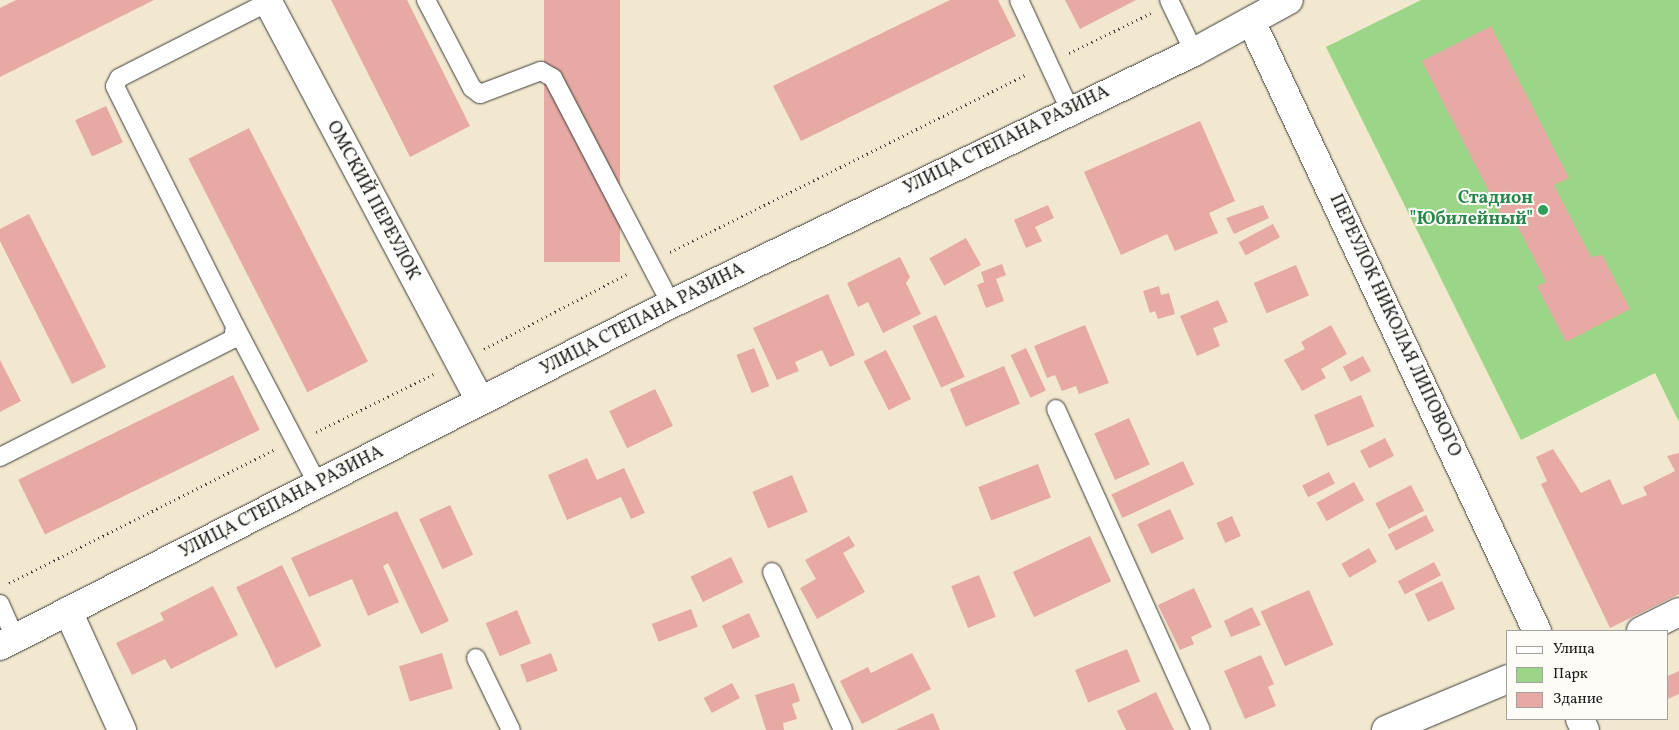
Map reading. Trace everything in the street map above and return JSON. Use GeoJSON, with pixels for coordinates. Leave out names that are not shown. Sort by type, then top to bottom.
{"type":"FeatureCollection","features":[{"type":"Feature","properties":{"kind":"street","name":"УЛИЦА СТЕПАНА РАЗИНА"},"geometry":{"type":"LineString","coordinates":[[8,642],[671,304],[1070,110],[1194,52],[1290,0]]}},
{"type":"Feature","properties":{"kind":"street","name":"ОМСКИЙ ПЕРЕУЛОК"},"geometry":{"type":"LineString","coordinates":[[267,1],[457,363],[480,402]]}},
{"type":"Feature","properties":{"kind":"street","name":"ПЕРЕУЛОК НИКОЛАЯ ЛИПОВОГО"},"geometry":{"type":"LineString","coordinates":[[1251,21],[1537,630]]}},
{"type":"Feature","properties":{"kind":"street"},"geometry":{"type":"LineString","coordinates":[[68,611],[122,730]]}},
{"type":"Feature","properties":{"kind":"street"},"geometry":{"type":"LineString","coordinates":[[1643,630],[1679,612]]}},
{"type":"Feature","properties":{"kind":"street"},"geometry":{"type":"LineString","coordinates":[[1386,730],[1506,680]]}},
{"type":"Feature","properties":{"kind":"lane"},"geometry":{"type":"LineString","coordinates":[[426,0],[472,88],[480,94],[541,71],[553,78],[647,263],[671,304]]}},
{"type":"Feature","properties":{"kind":"lane"},"geometry":{"type":"LineString","coordinates":[[1019,0],[1050,63],[1070,110]]}},
{"type":"Feature","properties":{"kind":"lane"},"geometry":{"type":"LineString","coordinates":[[267,1],[119,78],[115,86],[293,443],[318,484]]}},
{"type":"Feature","properties":{"kind":"lane"},"geometry":{"type":"LineString","coordinates":[[1170,2],[1194,52]]}},
{"type":"Feature","properties":{"kind":"lane"},"geometry":{"type":"LineString","coordinates":[[0,458],[228,344],[235,326]]}},
{"type":"Feature","properties":{"kind":"lane"},"geometry":{"type":"LineString","coordinates":[[1056,409],[1201,730]]}},
{"type":"Feature","properties":{"kind":"lane"},"geometry":{"type":"LineString","coordinates":[[772,572],[843,730]]}},
{"type":"Feature","properties":{"kind":"lane"},"geometry":{"type":"LineString","coordinates":[[0,604],[8,642]]}},
{"type":"Feature","properties":{"kind":"lane"},"geometry":{"type":"LineString","coordinates":[[476,658],[511,730]]}},
{"type":"Feature","properties":{"kind":"path"},"geometry":{"type":"LineString","coordinates":[[0,588],[258,455],[293,443],[457,363],[647,263],[1170,2]]}},
{"type":"Feature","properties":{"kind":"green space","name":"Стадион \"Юбилейный\""},"geometry":{"type":"Polygon","coordinates":[[[1421,0],[1679,0],[1679,422],[1655,373],[1521,440],[1326,47],[1421,0]]]}},
{"type":"Feature","properties":{"kind":"building"},"geometry":{"type":"Polygon","coordinates":[[[16,0],[154,0],[0,77],[0,8],[16,0]]]}},
{"type":"Feature","properties":{"kind":"building"},"geometry":{"type":"Polygon","coordinates":[[[331,0],[407,0],[470,126],[410,157],[331,0]]]}},
{"type":"Feature","properties":{"kind":"building"},"geometry":{"type":"Polygon","coordinates":[[[544,0],[620,0],[620,262],[544,262],[544,0]]]}},
{"type":"Feature","properties":{"kind":"building"},"geometry":{"type":"Polygon","coordinates":[[[950,0],[998,0],[1016,36],[801,141],[773,86],[950,0]]]}},
{"type":"Feature","properties":{"kind":"building"},"geometry":{"type":"Polygon","coordinates":[[[1065,0],[1136,0],[1080,29],[1065,0]]]}},
{"type":"Feature","properties":{"kind":"building"},"geometry":{"type":"Polygon","coordinates":[[[1491,26],[1569,178],[1554,185],[1591,257],[1602,255],[1630,309],[1566,342],[1537,286],[1546,282],[1512,215],[1503,219],[1422,61],[1491,26]]]}},
{"type":"Feature","properties":{"kind":"building"},"geometry":{"type":"Polygon","coordinates":[[[106,106],[123,142],[92,157],[75,120],[106,106]]]}},
{"type":"Feature","properties":{"kind":"building"},"geometry":{"type":"Polygon","coordinates":[[[1200,121],[1235,201],[1209,213],[1218,233],[1175,251],[1167,234],[1121,255],[1084,172],[1200,121]]]}},
{"type":"Feature","properties":{"kind":"building"},"geometry":{"type":"Polygon","coordinates":[[[249,128],[368,361],[307,392],[188,159],[249,128]]]}},
{"type":"Feature","properties":{"kind":"building"},"geometry":{"type":"Polygon","coordinates":[[[1048,205],[1054,218],[1035,227],[1042,241],[1026,248],[1014,220],[1048,205]]]}},
{"type":"Feature","properties":{"kind":"building"},"geometry":{"type":"Polygon","coordinates":[[[1263,205],[1269,218],[1234,234],[1226,218],[1263,205]]]}},
{"type":"Feature","properties":{"kind":"building"},"geometry":{"type":"Polygon","coordinates":[[[29,214],[106,367],[72,384],[0,241],[0,229],[29,214]]]}},
{"type":"Feature","properties":{"kind":"building"},"geometry":{"type":"Polygon","coordinates":[[[1273,224],[1280,237],[1246,256],[1239,242],[1273,224]]]}},
{"type":"Feature","properties":{"kind":"building"},"geometry":{"type":"Polygon","coordinates":[[[966,238],[981,265],[944,285],[929,258],[966,238]]]}},
{"type":"Feature","properties":{"kind":"building"},"geometry":{"type":"Polygon","coordinates":[[[900,257],[910,277],[906,283],[921,314],[883,333],[868,302],[858,307],[847,283],[900,257]]]}},
{"type":"Feature","properties":{"kind":"building"},"geometry":{"type":"Polygon","coordinates":[[[1002,264],[1006,275],[996,279],[1004,301],[986,308],[977,285],[984,282],[981,272],[1002,264]]]}},
{"type":"Feature","properties":{"kind":"building"},"geometry":{"type":"Polygon","coordinates":[[[1296,265],[1309,295],[1267,313],[1254,283],[1296,265]]]}},
{"type":"Feature","properties":{"kind":"building"},"geometry":{"type":"Polygon","coordinates":[[[1159,286],[1161,295],[1169,293],[1175,314],[1158,319],[1155,311],[1150,313],[1143,291],[1159,286]]]}},
{"type":"Feature","properties":{"kind":"building"},"geometry":{"type":"Polygon","coordinates":[[[828,294],[855,355],[830,367],[822,350],[795,362],[799,371],[777,380],[753,328],[828,294]]]}},
{"type":"Feature","properties":{"kind":"building"},"geometry":{"type":"Polygon","coordinates":[[[1218,300],[1228,322],[1213,328],[1220,346],[1197,356],[1180,316],[1218,300]]]}},
{"type":"Feature","properties":{"kind":"building"},"geometry":{"type":"Polygon","coordinates":[[[936,315],[965,377],[941,388],[912,326],[936,315]]]}},
{"type":"Feature","properties":{"kind":"building"},"geometry":{"type":"Polygon","coordinates":[[[1085,325],[1109,383],[1079,394],[1076,386],[1062,391],[1055,375],[1047,378],[1034,346],[1085,325]]]}},
{"type":"Feature","properties":{"kind":"building"},"geometry":{"type":"Polygon","coordinates":[[[1331,325],[1347,354],[1321,369],[1326,378],[1302,391],[1284,360],[1305,349],[1301,342],[1331,325]]]}},
{"type":"Feature","properties":{"kind":"building"},"geometry":{"type":"Polygon","coordinates":[[[754,348],[769,386],[752,393],[736,355],[754,348]]]}},
{"type":"Feature","properties":{"kind":"building"},"geometry":{"type":"Polygon","coordinates":[[[1026,348],[1046,391],[1030,398],[1011,355],[1026,348]]]}},
{"type":"Feature","properties":{"kind":"building"},"geometry":{"type":"Polygon","coordinates":[[[886,350],[911,399],[889,410],[864,361],[886,350]]]}},
{"type":"Feature","properties":{"kind":"building"},"geometry":{"type":"Polygon","coordinates":[[[1363,356],[1371,371],[1351,382],[1343,367],[1363,356]]]}},
{"type":"Feature","properties":{"kind":"building"},"geometry":{"type":"Polygon","coordinates":[[[0,360],[21,401],[0,412],[0,360]]]}},
{"type":"Feature","properties":{"kind":"building"},"geometry":{"type":"Polygon","coordinates":[[[1004,366],[1020,404],[966,427],[950,389],[1004,366]]]}},
{"type":"Feature","properties":{"kind":"building"},"geometry":{"type":"Polygon","coordinates":[[[233,375],[260,430],[45,535],[18,480],[233,375]]]}},
{"type":"Feature","properties":{"kind":"building"},"geometry":{"type":"Polygon","coordinates":[[[655,389],[673,426],[627,448],[609,411],[655,389]]]}},
{"type":"Feature","properties":{"kind":"building"},"geometry":{"type":"Polygon","coordinates":[[[1361,395],[1374,426],[1327,446],[1314,415],[1361,395]]]}},
{"type":"Feature","properties":{"kind":"building"},"geometry":{"type":"Polygon","coordinates":[[[1129,418],[1150,465],[1115,480],[1094,433],[1129,418]]]}},
{"type":"Feature","properties":{"kind":"building"},"geometry":{"type":"Polygon","coordinates":[[[1385,438],[1394,456],[1369,469],[1360,451],[1385,438]]]}},
{"type":"Feature","properties":{"kind":"building"},"geometry":{"type":"Polygon","coordinates":[[[1553,449],[1581,493],[1610,479],[1622,505],[1647,495],[1643,487],[1675,471],[1667,456],[1679,453],[1679,594],[1610,628],[1541,484],[1547,481],[1536,457],[1553,449]]]}},
{"type":"Feature","properties":{"kind":"building"},"geometry":{"type":"Polygon","coordinates":[[[587,458],[597,480],[624,468],[645,513],[631,519],[621,497],[567,520],[548,475],[587,458]]]}},
{"type":"Feature","properties":{"kind":"building"},"geometry":{"type":"Polygon","coordinates":[[[1183,461],[1194,485],[1122,518],[1111,494],[1183,461]]]}},
{"type":"Feature","properties":{"kind":"building"},"geometry":{"type":"Polygon","coordinates":[[[1038,464],[1051,498],[991,521],[978,487],[1038,464]]]}},
{"type":"Feature","properties":{"kind":"building"},"geometry":{"type":"Polygon","coordinates":[[[1329,472],[1335,484],[1308,497],[1302,486],[1329,472]]]}},
{"type":"Feature","properties":{"kind":"building"},"geometry":{"type":"Polygon","coordinates":[[[792,475],[808,512],[768,529],[752,492],[792,475]]]}},
{"type":"Feature","properties":{"kind":"building"},"geometry":{"type":"Polygon","coordinates":[[[1354,482],[1364,500],[1327,521],[1316,503],[1354,482]]]}},
{"type":"Feature","properties":{"kind":"building"},"geometry":{"type":"Polygon","coordinates":[[[1411,485],[1424,511],[1389,529],[1375,503],[1411,485]]]}},
{"type":"Feature","properties":{"kind":"building"},"geometry":{"type":"Polygon","coordinates":[[[450,505],[473,555],[442,569],[419,519],[450,505]]]}},
{"type":"Feature","properties":{"kind":"building"},"geometry":{"type":"Polygon","coordinates":[[[1170,509],[1184,539],[1151,554],[1137,524],[1170,509]]]}},
{"type":"Feature","properties":{"kind":"building"},"geometry":{"type":"Polygon","coordinates":[[[397,511],[449,621],[421,634],[388,563],[383,566],[399,602],[368,616],[352,579],[309,597],[291,558],[397,511]]]}},
{"type":"Feature","properties":{"kind":"building"},"geometry":{"type":"Polygon","coordinates":[[[1426,515],[1434,531],[1396,551],[1388,535],[1426,515]]]}},
{"type":"Feature","properties":{"kind":"building"},"geometry":{"type":"Polygon","coordinates":[[[1232,516],[1241,536],[1225,543],[1216,523],[1232,516]]]}},
{"type":"Feature","properties":{"kind":"building"},"geometry":{"type":"Polygon","coordinates":[[[849,536],[855,546],[843,553],[865,592],[817,619],[800,588],[816,579],[805,560],[849,536]]]}},
{"type":"Feature","properties":{"kind":"building"},"geometry":{"type":"Polygon","coordinates":[[[1090,536],[1111,581],[1034,617],[1013,572],[1090,536]]]}},
{"type":"Feature","properties":{"kind":"building"},"geometry":{"type":"Polygon","coordinates":[[[1369,548],[1377,562],[1349,578],[1341,564],[1369,548]]]}},
{"type":"Feature","properties":{"kind":"building"},"geometry":{"type":"Polygon","coordinates":[[[731,557],[743,582],[703,602],[691,577],[731,557]]]}},
{"type":"Feature","properties":{"kind":"building"},"geometry":{"type":"Polygon","coordinates":[[[1434,562],[1441,575],[1405,594],[1398,581],[1434,562]]]}},
{"type":"Feature","properties":{"kind":"building"},"geometry":{"type":"Polygon","coordinates":[[[282,565],[321,646],[276,668],[236,587],[282,565]]]}},
{"type":"Feature","properties":{"kind":"building"},"geometry":{"type":"Polygon","coordinates":[[[979,575],[996,617],[968,628],[951,586],[979,575]]]}},
{"type":"Feature","properties":{"kind":"building"},"geometry":{"type":"Polygon","coordinates":[[[1442,581],[1455,609],[1428,622],[1415,594],[1442,581]]]}},
{"type":"Feature","properties":{"kind":"building"},"geometry":{"type":"Polygon","coordinates":[[[213,586],[238,635],[171,669],[165,659],[132,675],[116,643],[164,620],[160,613],[213,586]]]}},
{"type":"Feature","properties":{"kind":"building"},"geometry":{"type":"Polygon","coordinates":[[[1194,588],[1212,627],[1191,637],[1194,644],[1180,650],[1158,605],[1194,588]]]}},
{"type":"Feature","properties":{"kind":"building"},"geometry":{"type":"Polygon","coordinates":[[[1309,590],[1333,645],[1285,666],[1261,612],[1309,590]]]}},
{"type":"Feature","properties":{"kind":"building"},"geometry":{"type":"Polygon","coordinates":[[[1252,607],[1261,625],[1231,637],[1224,621],[1252,607]]]}},
{"type":"Feature","properties":{"kind":"building"},"geometry":{"type":"Polygon","coordinates":[[[691,609],[698,627],[659,642],[652,624],[691,609]]]}},
{"type":"Feature","properties":{"kind":"building"},"geometry":{"type":"Polygon","coordinates":[[[517,610],[531,643],[500,656],[486,623],[517,610]]]}},
{"type":"Feature","properties":{"kind":"building"},"geometry":{"type":"Polygon","coordinates":[[[749,613],[760,637],[733,649],[722,626],[749,613]]]}},
{"type":"Feature","properties":{"kind":"building"},"geometry":{"type":"Polygon","coordinates":[[[1127,649],[1140,681],[1088,702],[1075,670],[1127,649]]]}},
{"type":"Feature","properties":{"kind":"building"},"geometry":{"type":"Polygon","coordinates":[[[442,653],[453,688],[410,702],[399,666],[442,653]]]}},
{"type":"Feature","properties":{"kind":"building"},"geometry":{"type":"Polygon","coordinates":[[[551,653],[558,671],[527,683],[520,665],[551,653]]]}},
{"type":"Feature","properties":{"kind":"building"},"geometry":{"type":"Polygon","coordinates":[[[912,653],[931,689],[862,724],[840,681],[868,667],[871,673],[912,653]]]}},
{"type":"Feature","properties":{"kind":"building"},"geometry":{"type":"Polygon","coordinates":[[[1261,655],[1274,684],[1268,687],[1276,706],[1245,719],[1224,671],[1261,655]]]}},
{"type":"Feature","properties":{"kind":"building"},"geometry":{"type":"Polygon","coordinates":[[[1679,671],[1679,694],[1669,699],[1669,676],[1679,671]]]}},
{"type":"Feature","properties":{"kind":"building"},"geometry":{"type":"Polygon","coordinates":[[[732,683],[740,698],[712,713],[704,698],[732,683]]]}},
{"type":"Feature","properties":{"kind":"building"},"geometry":{"type":"Polygon","coordinates":[[[794,683],[800,701],[792,704],[797,719],[783,723],[784,730],[766,730],[755,695],[794,683]]]}},
{"type":"Feature","properties":{"kind":"building"},"geometry":{"type":"Polygon","coordinates":[[[1156,692],[1174,730],[1126,730],[1117,711],[1156,692]]]}},
{"type":"Feature","properties":{"kind":"building"},"geometry":{"type":"Polygon","coordinates":[[[933,713],[940,730],[895,730],[933,713]]]}},
{"type":"Feature","properties":{"kind":"place","name":"Стадион \"Юбилейный\""},"geometry":{"type":"Point","coordinates":[1543,210]}}]}
